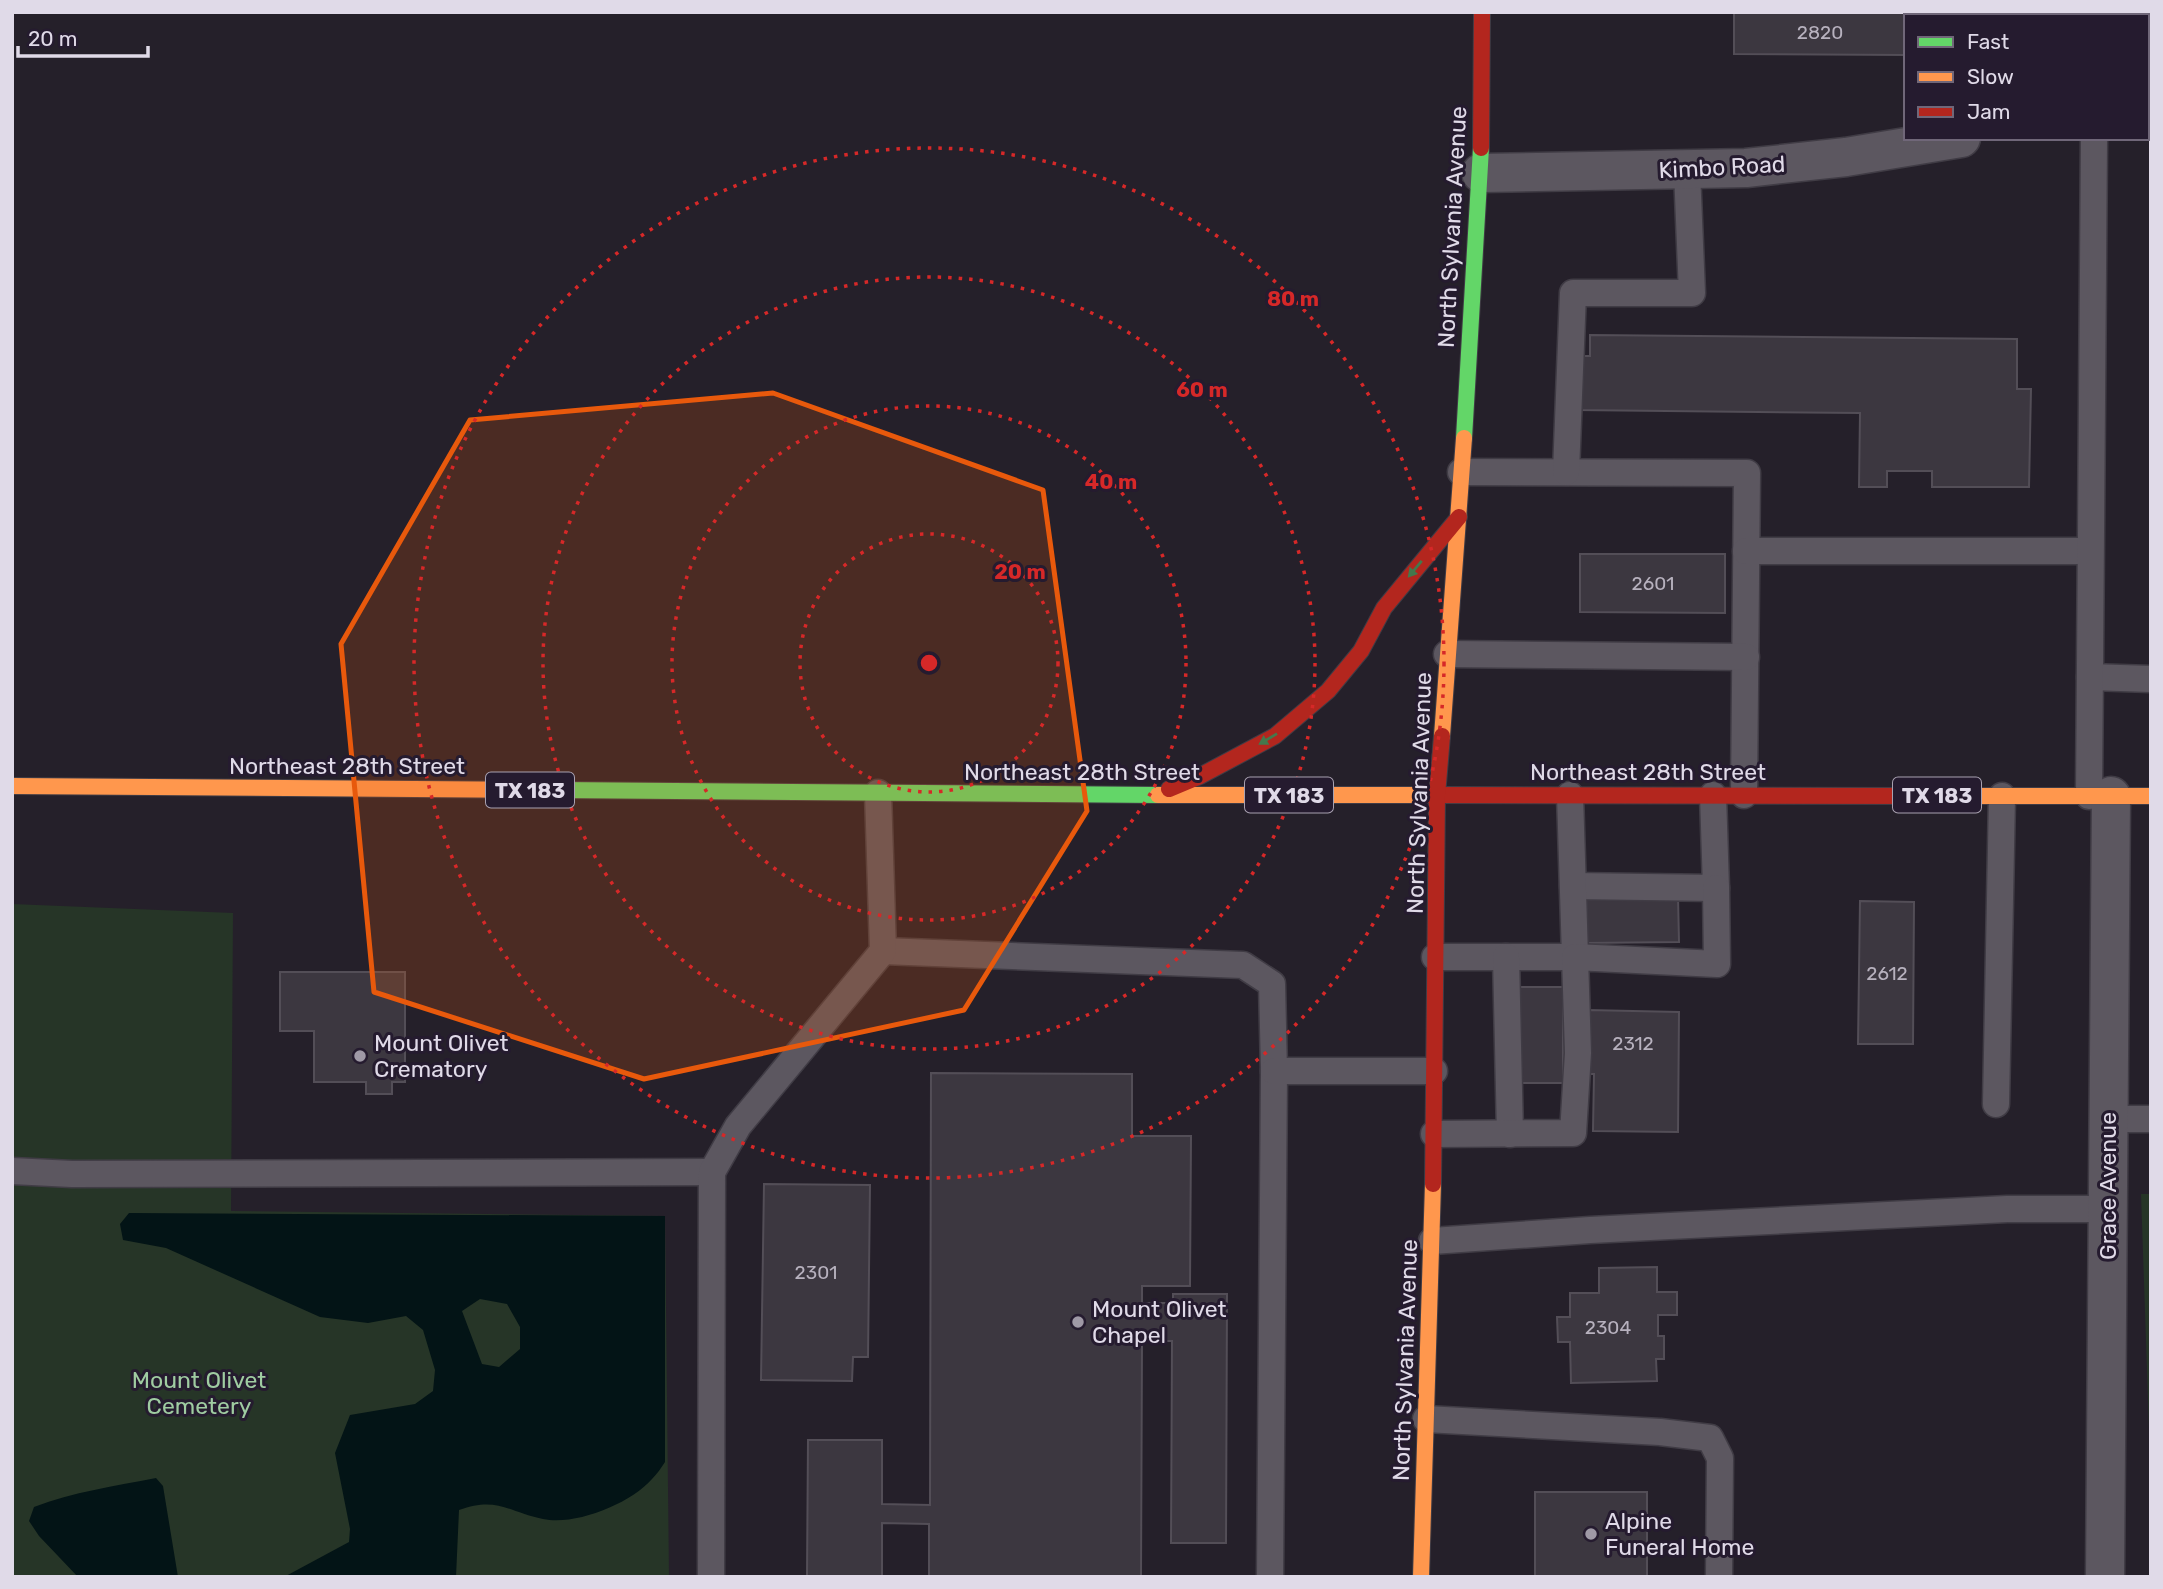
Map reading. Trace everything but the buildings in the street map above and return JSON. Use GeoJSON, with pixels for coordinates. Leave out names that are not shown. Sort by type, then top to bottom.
{"type":"FeatureCollection","features":[{"type":"Feature","properties":{"kind":"main road","name":"North Sylvania Avenue"},"geometry":{"type":"LineString","coordinates":[[1421,1577],[1432,1241],[1437,795],[1459,517],[1480,173],[1482,12]]}},
{"type":"Feature","properties":{"kind":"main road"},"geometry":{"type":"LineString","coordinates":[[1153,795],[1200,776],[1275,736],[1328,691],[1361,651],[1384,608],[1459,517]]}},
{"type":"Feature","properties":{"kind":"main road","name":"Northeast 28th Street"},"geometry":{"type":"LineString","coordinates":[[12,786],[1153,795],[2151,796]]}},
{"type":"Feature","properties":{"kind":"street","name":"Kimbo Road"},"geometry":{"type":"LineString","coordinates":[[1480,173],[1746,169],[1846,157],[1949,140]]}},
{"type":"Feature","properties":{"kind":"street","name":"Grace Avenue"},"geometry":{"type":"LineString","coordinates":[[2100,796],[2108,1119],[2105,1577]]}},
{"type":"Feature","properties":{"kind":"lane"},"geometry":{"type":"LineString","coordinates":[[2094,140],[2090,677],[2100,796]]}},
{"type":"Feature","properties":{"kind":"lane"},"geometry":{"type":"LineString","coordinates":[[1566,472],[1573,293],[1692,293],[1687,171]]}},
{"type":"Feature","properties":{"kind":"lane"},"geometry":{"type":"LineString","coordinates":[[1461,472],[1747,473],[1744,795]]}},
{"type":"Feature","properties":{"kind":"lane"},"geometry":{"type":"LineString","coordinates":[[1746,551],[2090,551]]}},
{"type":"Feature","properties":{"kind":"lane"},"geometry":{"type":"LineString","coordinates":[[1447,654],[1746,657]]}},
{"type":"Feature","properties":{"kind":"lane"},"geometry":{"type":"LineString","coordinates":[[2090,677],[2151,679]]}},
{"type":"Feature","properties":{"kind":"lane"},"geometry":{"type":"LineString","coordinates":[[711,1577],[712,1172],[738,1126],[883,951],[878,793]]}},
{"type":"Feature","properties":{"kind":"lane"},"geometry":{"type":"LineString","coordinates":[[1434,1134],[1573,1133],[1570,1040],[1575,957],[1570,795]]}},
{"type":"Feature","properties":{"kind":"lane"},"geometry":{"type":"LineString","coordinates":[[1435,957],[1575,957],[1717,964],[1713,795]]}},
{"type":"Feature","properties":{"kind":"lane"},"geometry":{"type":"LineString","coordinates":[[1996,1104],[2002,796]]}},
{"type":"Feature","properties":{"kind":"lane"},"geometry":{"type":"LineString","coordinates":[[1573,886],[1716,888]]}},
{"type":"Feature","properties":{"kind":"lane"},"geometry":{"type":"LineString","coordinates":[[883,951],[1243,965],[1272,984],[1274,1071],[1270,1577]]}},
{"type":"Feature","properties":{"kind":"lane"},"geometry":{"type":"LineString","coordinates":[[1507,957],[1512,1039],[1510,1134]]}},
{"type":"Feature","properties":{"kind":"lane"},"geometry":{"type":"LineString","coordinates":[[1274,1071],[1434,1071]]}},
{"type":"Feature","properties":{"kind":"lane"},"geometry":{"type":"LineString","coordinates":[[2108,1119],[2151,1119]]}},
{"type":"Feature","properties":{"kind":"lane"},"geometry":{"type":"LineString","coordinates":[[12,1171],[72,1174],[712,1172]]}},
{"type":"Feature","properties":{"kind":"lane"},"geometry":{"type":"LineString","coordinates":[[1432,1241],[1590,1230],[2007,1209],[2108,1209]]}},
{"type":"Feature","properties":{"kind":"lane"},"geometry":{"type":"LineString","coordinates":[[1426,1419],[1660,1432],[1710,1438],[1720,1458],[1719,1577]]}},
{"type":"Feature","properties":{"kind":"highlighted area"},"geometry":{"type":"Polygon","coordinates":[[[773,393],[1043,490],[1087,811],[964,1010],[644,1079],[374,992],[341,644],[470,420],[773,393]]]}},
{"type":"Feature","properties":{"kind":"green space","name":"Mount Olivet Cemetery"},"geometry":{"type":"Polygon","coordinates":[[[12,904],[233,913],[231,1211],[665,1216],[669,1577],[12,1577],[12,904]]]}},
{"type":"Feature","properties":{"kind":"green space"},"geometry":{"type":"Polygon","coordinates":[[[2141,1194],[2151,1194],[2151,1487],[2141,1194]]]}},
{"type":"Feature","properties":{"kind":"shaded area"},"geometry":{"type":"Polygon","coordinates":[[[129,1213],[665,1216],[665,1462],[652,1479],[630,1497],[586,1516],[543,1519],[493,1505],[459,1510],[456,1577],[284,1577],[349,1542],[350,1529],[335,1453],[350,1415],[415,1404],[433,1391],[435,1370],[423,1330],[406,1316],[368,1323],[320,1317],[166,1248],[123,1240],[120,1224],[129,1213]],[[480,1299],[462,1311],[482,1364],[499,1367],[520,1349],[520,1327],[507,1304],[480,1299]]]}},
{"type":"Feature","properties":{"kind":"shaded area"},"geometry":{"type":"Polygon","coordinates":[[[156,1478],[163,1486],[178,1577],[78,1577],[39,1536],[29,1521],[34,1507],[64,1497],[156,1478]]]}},
{"type":"Feature","properties":{"kind":"traffic: fast"},"geometry":{"type":"LineString","coordinates":[[1464,438],[1481,148]]}},
{"type":"Feature","properties":{"kind":"traffic: fast"},"geometry":{"type":"LineString","coordinates":[[556,790],[1158,795]]}},
{"type":"Feature","properties":{"kind":"traffic: slow"},"geometry":{"type":"LineString","coordinates":[[1442,736],[1464,438]]}},
{"type":"Feature","properties":{"kind":"traffic: slow"},"geometry":{"type":"LineString","coordinates":[[12,786],[556,790]]}},
{"type":"Feature","properties":{"kind":"traffic: slow"},"geometry":{"type":"LineString","coordinates":[[1158,795],[1430,795]]}},
{"type":"Feature","properties":{"kind":"traffic: slow"},"geometry":{"type":"LineString","coordinates":[[1927,796],[2151,796]]}},
{"type":"Feature","properties":{"kind":"traffic: slow"},"geometry":{"type":"LineString","coordinates":[[1421,1577],[1433,1184]]}},
{"type":"Feature","properties":{"kind":"traffic: jam"},"geometry":{"type":"LineString","coordinates":[[1481,148],[1482,12]]}},
{"type":"Feature","properties":{"kind":"traffic: jam"},"geometry":{"type":"LineString","coordinates":[[1169,789],[1200,776],[1275,736],[1328,691],[1361,651],[1384,608],[1459,517]]}},
{"type":"Feature","properties":{"kind":"traffic: jam"},"geometry":{"type":"LineString","coordinates":[[1433,1184],[1437,795],[1442,736]]}},
{"type":"Feature","properties":{"kind":"traffic: jam"},"geometry":{"type":"LineString","coordinates":[[1430,795],[1927,796]]}},
{"type":"Feature","properties":{"kind":"place","name":"Mount Olivet Crematory"},"geometry":{"type":"Point","coordinates":[360,1056]}},
{"type":"Feature","properties":{"kind":"place","name":"Mount Olivet Chapel"},"geometry":{"type":"Point","coordinates":[1078,1322]}},
{"type":"Feature","properties":{"kind":"place","name":"Alpine Funeral Home"},"geometry":{"type":"Point","coordinates":[1591,1534]}}]}
